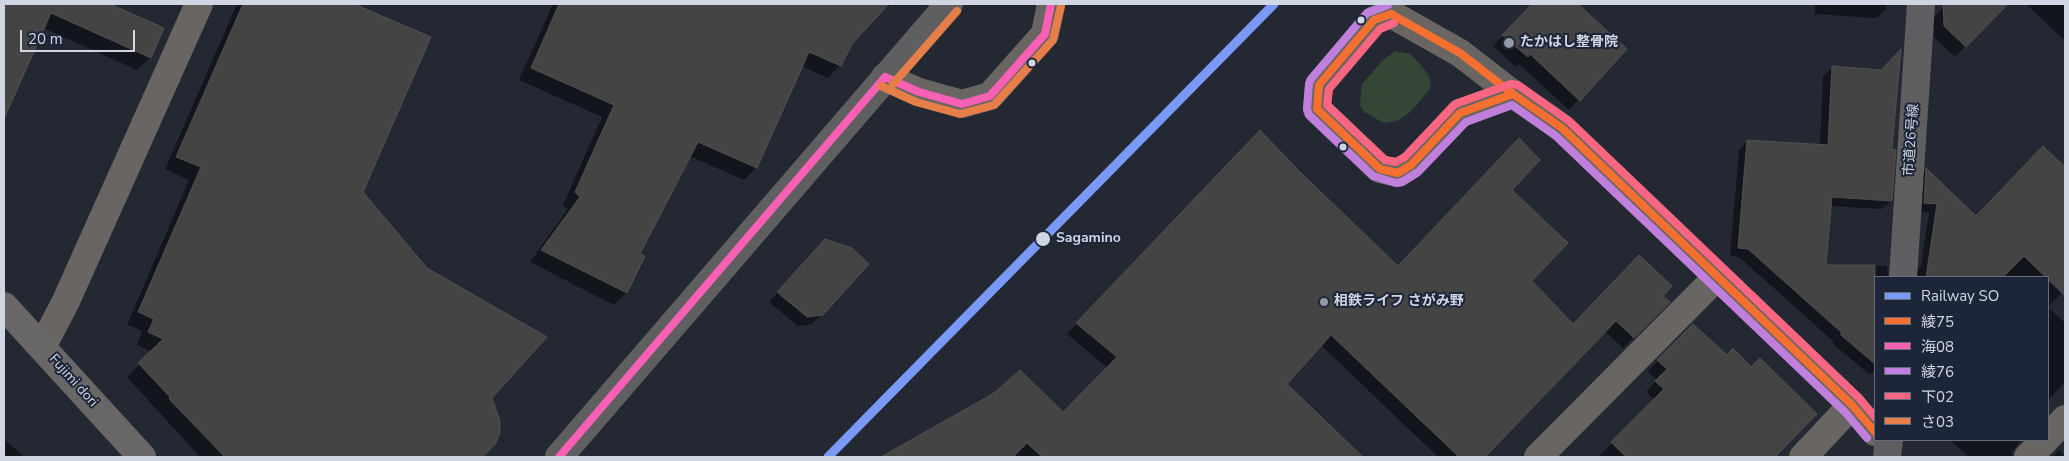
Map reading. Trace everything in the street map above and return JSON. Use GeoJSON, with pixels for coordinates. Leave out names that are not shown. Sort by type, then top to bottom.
{"type":"FeatureCollection","features":[{"type":"Feature","properties":{"kind":"main road","name":"Fujimi dori"},"geometry":{"type":"LineString","coordinates":[[4,306],[142,457]]}},
{"type":"Feature","properties":{"kind":"street"},"geometry":{"type":"LineString","coordinates":[[42,347],[66,301],[199,4]]}},
{"type":"Feature","properties":{"kind":"street"},"geometry":{"type":"LineString","coordinates":[[559,457],[948,4]]}},
{"type":"Feature","properties":{"kind":"street"},"geometry":{"type":"LineString","coordinates":[[885,77],[919,92],[962,104],[990,96],[1045,34],[1052,4]]}},
{"type":"Feature","properties":{"kind":"street","name":"市道26号線"},"geometry":{"type":"LineString","coordinates":[[1903,276],[1921,4]]}},
{"type":"Feature","properties":{"kind":"street"},"geometry":{"type":"LineString","coordinates":[[1513,94],[1460,112],[1411,165],[1398,173],[1380,170],[1317,108],[1319,85],[1374,20],[1392,14],[1460,53],[1513,94],[1562,128],[1852,405],[1874,430]]}},
{"type":"Feature","properties":{"kind":"street"},"geometry":{"type":"LineString","coordinates":[[1538,457],[1717,277]]}},
{"type":"Feature","properties":{"kind":"street"},"geometry":{"type":"LineString","coordinates":[[1803,457],[1852,405]]}},
{"type":"Feature","properties":{"kind":"street"},"geometry":{"type":"LineString","coordinates":[[2049,436],[2065,419]]}},
{"type":"Feature","properties":{"kind":"street"},"geometry":{"type":"LineString","coordinates":[[2028,457],[2044,441]]}},
{"type":"Feature","properties":{"kind":"green space"},"geometry":{"type":"Polygon","coordinates":[[[1395,51],[1410,54],[1420,64],[1429,76],[1431,87],[1408,114],[1397,121],[1384,123],[1364,112],[1360,105],[1362,84],[1383,60],[1395,51]]]}},
{"type":"Feature","properties":{"kind":"building"},"geometry":{"type":"Polygon","coordinates":[[[4,4],[110,4],[164,28],[151,58],[51,13],[4,119],[4,4]]]}},
{"type":"Feature","properties":{"kind":"building"},"geometry":{"type":"Polygon","coordinates":[[[243,4],[354,4],[431,37],[363,192],[427,268],[547,337],[492,398],[500,421],[500,432],[496,443],[483,457],[225,457],[169,399],[170,397],[138,363],[163,339],[148,332],[154,319],[138,312],[201,167],[176,157],[243,4]]]}},
{"type":"Feature","properties":{"kind":"building"},"geometry":{"type":"Polygon","coordinates":[[[559,4],[889,4],[852,44],[841,66],[809,52],[757,168],[698,142],[640,254],[645,256],[627,293],[541,250],[580,197],[575,192],[614,105],[531,68],[559,4]]]}},
{"type":"Feature","properties":{"kind":"building"},"geometry":{"type":"Polygon","coordinates":[[[1532,4],[1578,4],[1627,49],[1580,101],[1530,54],[1528,57],[1502,35],[1532,4]]]}},
{"type":"Feature","properties":{"kind":"building"},"geometry":{"type":"Polygon","coordinates":[[[1943,4],[2008,4],[1966,47],[1944,26],[1943,4]]]}},
{"type":"Feature","properties":{"kind":"building"},"geometry":{"type":"Polygon","coordinates":[[[1901,49],[1892,149],[1896,150],[1892,201],[1832,197],[1826,265],[1875,265],[1874,363],[1748,249],[1738,248],[1747,140],[1828,145],[1832,66],[1881,70],[1901,49]]]}},
{"type":"Feature","properties":{"kind":"building","name":"相鉄ライフ さがみ野"},"geometry":{"type":"Polygon","coordinates":[[[1260,130],[1299,171],[1398,266],[1519,138],[1540,160],[1512,190],[1568,243],[1532,281],[1573,324],[1639,255],[1672,286],[1663,296],[1670,302],[1634,338],[1616,321],[1485,457],[1459,457],[1331,335],[1287,384],[1363,457],[1042,457],[1027,443],[1013,457],[881,457],[994,393],[1020,370],[1063,412],[1117,357],[1076,323],[1260,130]]]}},
{"type":"Feature","properties":{"kind":"building"},"geometry":{"type":"Polygon","coordinates":[[[2043,146],[2065,167],[2065,296],[2049,280],[2049,276],[2044,276],[2024,256],[2004,276],[1926,276],[1937,204],[1924,203],[1926,168],[1976,216],[2043,146]]]}},
{"type":"Feature","properties":{"kind":"building"},"geometry":{"type":"Polygon","coordinates":[[[825,239],[852,248],[869,264],[823,315],[807,317],[777,292],[825,239]]]}},
{"type":"Feature","properties":{"kind":"building"},"geometry":{"type":"Polygon","coordinates":[[[1693,324],[1727,355],[1733,348],[1751,367],[1760,358],[1817,414],[1775,457],[1626,457],[1611,442],[1664,389],[1655,381],[1667,369],[1657,360],[1693,324]]]}},
{"type":"Feature","properties":{"kind":"rail line","name":"SO"},"geometry":{"type":"LineString","coordinates":[[828,457],[1274,4]]}},
{"type":"Feature","properties":{"kind":"transit line","name":"海08"},"geometry":{"type":"LineString","coordinates":[[885,77],[919,92],[962,104],[990,96],[1045,34],[1051,4]]}},
{"type":"Feature","properties":{"kind":"transit line","name":"綾76"},"geometry":{"type":"LineString","coordinates":[[1388,5],[1367,13],[1311,79],[1309,84],[1307,109],[1309,115],[1373,176],[1396,183],[1402,182],[1418,172],[1466,122],[1512,105],[1556,136],[1845,412],[1867,438]]}},
{"type":"Feature","properties":{"kind":"transit line","name":"さ03"},"geometry":{"type":"LineString","coordinates":[[881,86],[916,102],[960,114],[994,105],[1053,40],[1061,6]]}},
{"type":"Feature","properties":{"kind":"transit line","name":"さ03"},"geometry":{"type":"LineString","coordinates":[[893,84],[957,11]]}},
{"type":"Feature","properties":{"kind":"transit line","name":"綾75"},"geometry":{"type":"LineString","coordinates":[[1391,14],[1460,53],[1513,94],[1460,113],[1411,165],[1398,173],[1380,169],[1317,109],[1319,85],[1374,20],[1391,14]]}},
{"type":"Feature","properties":{"kind":"transit line","name":"下02"},"geometry":{"type":"LineString","coordinates":[[1394,23],[1380,29],[1329,89],[1327,105],[1385,160],[1396,162],[1405,157],[1455,104],[1511,84],[1518,85],[1569,121],[1859,398],[1874,416]]}},
{"type":"Feature","properties":{"kind":"transit line","name":"海08"},"geometry":{"type":"LineString","coordinates":[[559,457],[885,77]]}},
{"type":"Feature","properties":{"kind":"transit line","name":"綾75"},"geometry":{"type":"LineString","coordinates":[[1513,94],[1562,128],[1852,405],[1874,431]]}},
{"type":"Feature","properties":{"kind":"place","name":"たかはし整骨院"},"geometry":{"type":"Point","coordinates":[1509,43]}},
{"type":"Feature","properties":{"kind":"place","name":"Sagamino"},"geometry":{"type":"Point","coordinates":[1043,239]}},
{"type":"Feature","properties":{"kind":"place","name":"相鉄ライフ さがみ野"},"geometry":{"type":"Point","coordinates":[1324,302]}}]}
